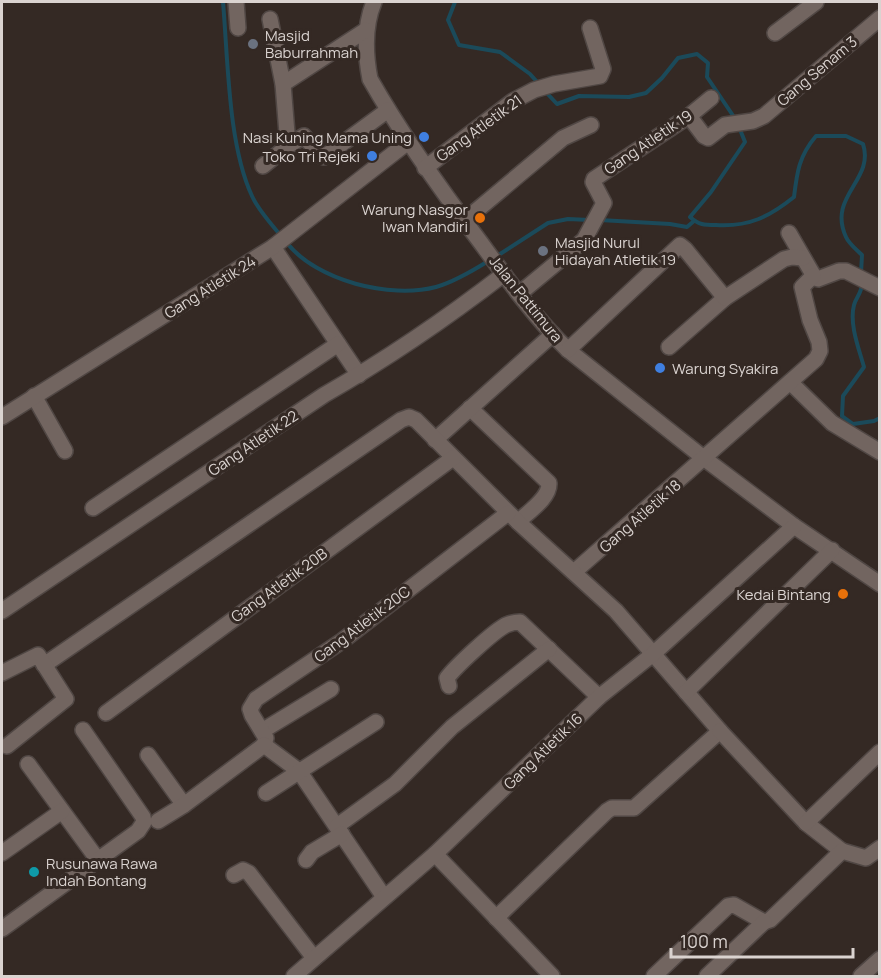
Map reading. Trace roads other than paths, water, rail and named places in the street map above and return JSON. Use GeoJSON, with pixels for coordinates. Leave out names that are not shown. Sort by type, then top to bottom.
{"type":"FeatureCollection","features":[{"type":"Feature","properties":{"kind":"street"},"geometry":{"type":"LineString","coordinates":[[236,2],[238,28]]}},
{"type":"Feature","properties":{"kind":"street","name":"Jalan Pattimura"},"geometry":{"type":"LineString","coordinates":[[374,2],[366,30],[370,78],[425,168],[496,264],[552,334],[568,350],[705,459],[794,526],[879,584]]}},
{"type":"Feature","properties":{"kind":"street"},"geometry":{"type":"LineString","coordinates":[[775,33],[816,2]]}},
{"type":"Feature","properties":{"kind":"street","name":"Gang Senam 3"},"geometry":{"type":"LineString","coordinates":[[689,116],[706,138],[728,124],[753,121],[764,116],[879,18]]}},
{"type":"Feature","properties":{"kind":"street"},"geometry":{"type":"LineString","coordinates":[[270,19],[283,84],[288,146]]}},
{"type":"Feature","properties":{"kind":"street","name":"Gang Atletik 21"},"geometry":{"type":"LineString","coordinates":[[425,168],[513,101],[534,90],[554,84],[600,76],[603,73],[602,64],[590,28]]}},
{"type":"Feature","properties":{"kind":"street"},"geometry":{"type":"LineString","coordinates":[[283,84],[366,30]]}},
{"type":"Feature","properties":{"kind":"street","name":"Gang Atletik 19"},"geometry":{"type":"LineString","coordinates":[[519,294],[584,240],[604,203],[594,187],[594,179],[689,116],[711,98]]}},
{"type":"Feature","properties":{"kind":"street"},"geometry":{"type":"LineString","coordinates":[[263,166],[304,135],[324,157],[388,110]]}},
{"type":"Feature","properties":{"kind":"street"},"geometry":{"type":"LineString","coordinates":[[464,221],[563,138],[591,125]]}},
{"type":"Feature","properties":{"kind":"street","name":"Gang Atletik 24"},"geometry":{"type":"LineString","coordinates":[[2,417],[278,242],[408,141]]}},
{"type":"Feature","properties":{"kind":"street"},"geometry":{"type":"LineString","coordinates":[[789,233],[813,276],[818,279],[839,271],[846,271],[879,288]]}},
{"type":"Feature","properties":{"kind":"street"},"geometry":{"type":"LineString","coordinates":[[278,242],[338,344],[359,375]]}},
{"type":"Feature","properties":{"kind":"street"},"geometry":{"type":"LineString","coordinates":[[568,350],[680,246],[685,249],[725,298]]}},
{"type":"Feature","properties":{"kind":"street"},"geometry":{"type":"LineString","coordinates":[[669,347],[725,298],[784,259],[798,256],[803,258]]}},
{"type":"Feature","properties":{"kind":"street","name":"Gang Atletik 22"},"geometry":{"type":"LineString","coordinates":[[2,611],[324,395],[359,375],[457,310],[496,264]]}},
{"type":"Feature","properties":{"kind":"street","name":"Gang Atletik 18"},"geometry":{"type":"LineString","coordinates":[[574,572],[816,359],[820,351],[819,342],[810,320],[802,287],[813,276]]}},
{"type":"Feature","properties":{"kind":"street"},"geometry":{"type":"LineString","coordinates":[[435,440],[552,334]]}},
{"type":"Feature","properties":{"kind":"street"},"geometry":{"type":"LineString","coordinates":[[93,508],[338,344]]}},
{"type":"Feature","properties":{"kind":"street"},"geometry":{"type":"LineString","coordinates":[[789,382],[831,423],[879,452]]}},
{"type":"Feature","properties":{"kind":"street"},"geometry":{"type":"LineString","coordinates":[[34,396],[65,451]]}},
{"type":"Feature","properties":{"kind":"street"},"geometry":{"type":"LineString","coordinates":[[470,408],[549,483],[549,489],[545,495],[513,518]]}},
{"type":"Feature","properties":{"kind":"street"},"geometry":{"type":"LineString","coordinates":[[44,665],[401,420],[409,417],[416,420],[513,518],[616,611],[720,731],[806,823],[842,851],[866,858],[879,848]]}},
{"type":"Feature","properties":{"kind":"street","name":"Gang Atletik 20B"},"geometry":{"type":"LineString","coordinates":[[106,713],[453,458]]}},
{"type":"Feature","properties":{"kind":"street","name":"Gang Atletik 20C"},"geometry":{"type":"LineString","coordinates":[[263,738],[250,709],[256,699],[342,641],[513,518]]}},
{"type":"Feature","properties":{"kind":"street","name":"Gang Atletik 16"},"geometry":{"type":"LineString","coordinates":[[294,976],[435,854],[599,697],[652,654],[794,526]]}},
{"type":"Feature","properties":{"kind":"street"},"geometry":{"type":"LineString","coordinates":[[686,692],[832,550]]}},
{"type":"Feature","properties":{"kind":"street"},"geometry":{"type":"LineString","coordinates":[[449,686],[447,682],[449,675],[501,628],[513,622],[520,622],[599,697]]}},
{"type":"Feature","properties":{"kind":"street"},"geometry":{"type":"LineString","coordinates":[[306,860],[312,852],[394,784],[452,727],[549,649]]}},
{"type":"Feature","properties":{"kind":"street"},"geometry":{"type":"LineString","coordinates":[[2,673],[36,654],[65,697],[65,702],[7,746]]}},
{"type":"Feature","properties":{"kind":"street"},"geometry":{"type":"LineString","coordinates":[[158,821],[183,805],[263,738],[331,689]]}},
{"type":"Feature","properties":{"kind":"street"},"geometry":{"type":"LineString","coordinates":[[266,793],[376,722]]}},
{"type":"Feature","properties":{"kind":"street"},"geometry":{"type":"LineString","coordinates":[[2,929],[138,831],[144,822],[143,817],[83,730]]}},
{"type":"Feature","properties":{"kind":"street"},"geometry":{"type":"LineString","coordinates":[[496,918],[607,811],[612,808],[634,807],[720,731]]}},
{"type":"Feature","properties":{"kind":"street"},"geometry":{"type":"LineString","coordinates":[[263,738],[299,771],[384,897]]}},
{"type":"Feature","properties":{"kind":"street"},"geometry":{"type":"LineString","coordinates":[[806,823],[879,752]]}},
{"type":"Feature","properties":{"kind":"street"},"geometry":{"type":"LineString","coordinates":[[148,755],[183,805]]}},
{"type":"Feature","properties":{"kind":"street"},"geometry":{"type":"LineString","coordinates":[[28,764],[98,860]]}},
{"type":"Feature","properties":{"kind":"street"},"geometry":{"type":"LineString","coordinates":[[2,853],[62,811]]}},
{"type":"Feature","properties":{"kind":"street"},"geometry":{"type":"LineString","coordinates":[[707,976],[842,851]]}},
{"type":"Feature","properties":{"kind":"street"},"geometry":{"type":"LineString","coordinates":[[435,854],[552,976]]}},
{"type":"Feature","properties":{"kind":"street"},"geometry":{"type":"LineString","coordinates":[[234,875],[243,870],[249,873],[315,958]]}},
{"type":"Feature","properties":{"kind":"street"},"geometry":{"type":"LineString","coordinates":[[654,976],[728,906],[734,905],[764,922]]}},
{"type":"Feature","properties":{"kind":"street"},"geometry":{"type":"LineString","coordinates":[[861,976],[879,959]]}},
{"type":"Feature","properties":{"kind":"waterway"},"geometry":{"type":"LineString","coordinates":[[223,2],[230,101],[238,152],[244,175],[255,201],[282,237]]}},
{"type":"Feature","properties":{"kind":"waterway"},"geometry":{"type":"LineString","coordinates":[[455,2],[448,20],[459,45],[500,52],[530,74],[539,84]]}},
{"type":"Feature","properties":{"kind":"waterway"},"geometry":{"type":"LineString","coordinates":[[544,90],[557,104],[579,96],[629,97],[646,93],[678,58],[697,54],[708,63],[707,77],[736,120]]}},
{"type":"Feature","properties":{"kind":"waterway"},"geometry":{"type":"LineString","coordinates":[[739,127],[745,142],[711,192],[690,217],[702,224],[728,225],[749,222],[767,215],[794,197],[800,165],[806,150],[816,136],[846,136],[863,144],[865,157],[863,168],[842,210],[842,223],[847,240],[862,255],[861,273]]}},
{"type":"Feature","properties":{"kind":"waterway"},"geometry":{"type":"LineString","coordinates":[[497,256],[548,223],[568,219],[590,220]]}},
{"type":"Feature","properties":{"kind":"waterway"},"geometry":{"type":"LineString","coordinates":[[600,220],[687,227],[694,221]]}},
{"type":"Feature","properties":{"kind":"waterway"},"geometry":{"type":"LineString","coordinates":[[287,243],[316,268],[335,277],[356,284],[398,291],[443,285],[490,260]]}},
{"type":"Feature","properties":{"kind":"waterway"},"geometry":{"type":"LineString","coordinates":[[862,283],[854,305],[853,320],[864,367],[843,396],[842,416],[853,424],[880,418]]}},
{"type":"Feature","properties":{"kind":"place","name":"Masjid Baburrahmah"},"geometry":{"type":"Point","coordinates":[253,44]}},
{"type":"Feature","properties":{"kind":"place","name":"Nasi Kuning Mama Uning"},"geometry":{"type":"Point","coordinates":[424,137]}},
{"type":"Feature","properties":{"kind":"place","name":"Toko Tri Rejeki"},"geometry":{"type":"Point","coordinates":[372,156]}},
{"type":"Feature","properties":{"kind":"place","name":"Warung Nasgor Iwan Mandiri"},"geometry":{"type":"Point","coordinates":[480,218]}},
{"type":"Feature","properties":{"kind":"place","name":"Masjid Nurul Hidayah Atletik 19"},"geometry":{"type":"Point","coordinates":[543,251]}},
{"type":"Feature","properties":{"kind":"place","name":"Warung Syakira"},"geometry":{"type":"Point","coordinates":[660,368]}},
{"type":"Feature","properties":{"kind":"place","name":"Kedai Bintang"},"geometry":{"type":"Point","coordinates":[843,594]}},
{"type":"Feature","properties":{"kind":"place","name":"Rusunawa Rawa Indah Bontang"},"geometry":{"type":"Point","coordinates":[34,872]}}]}
